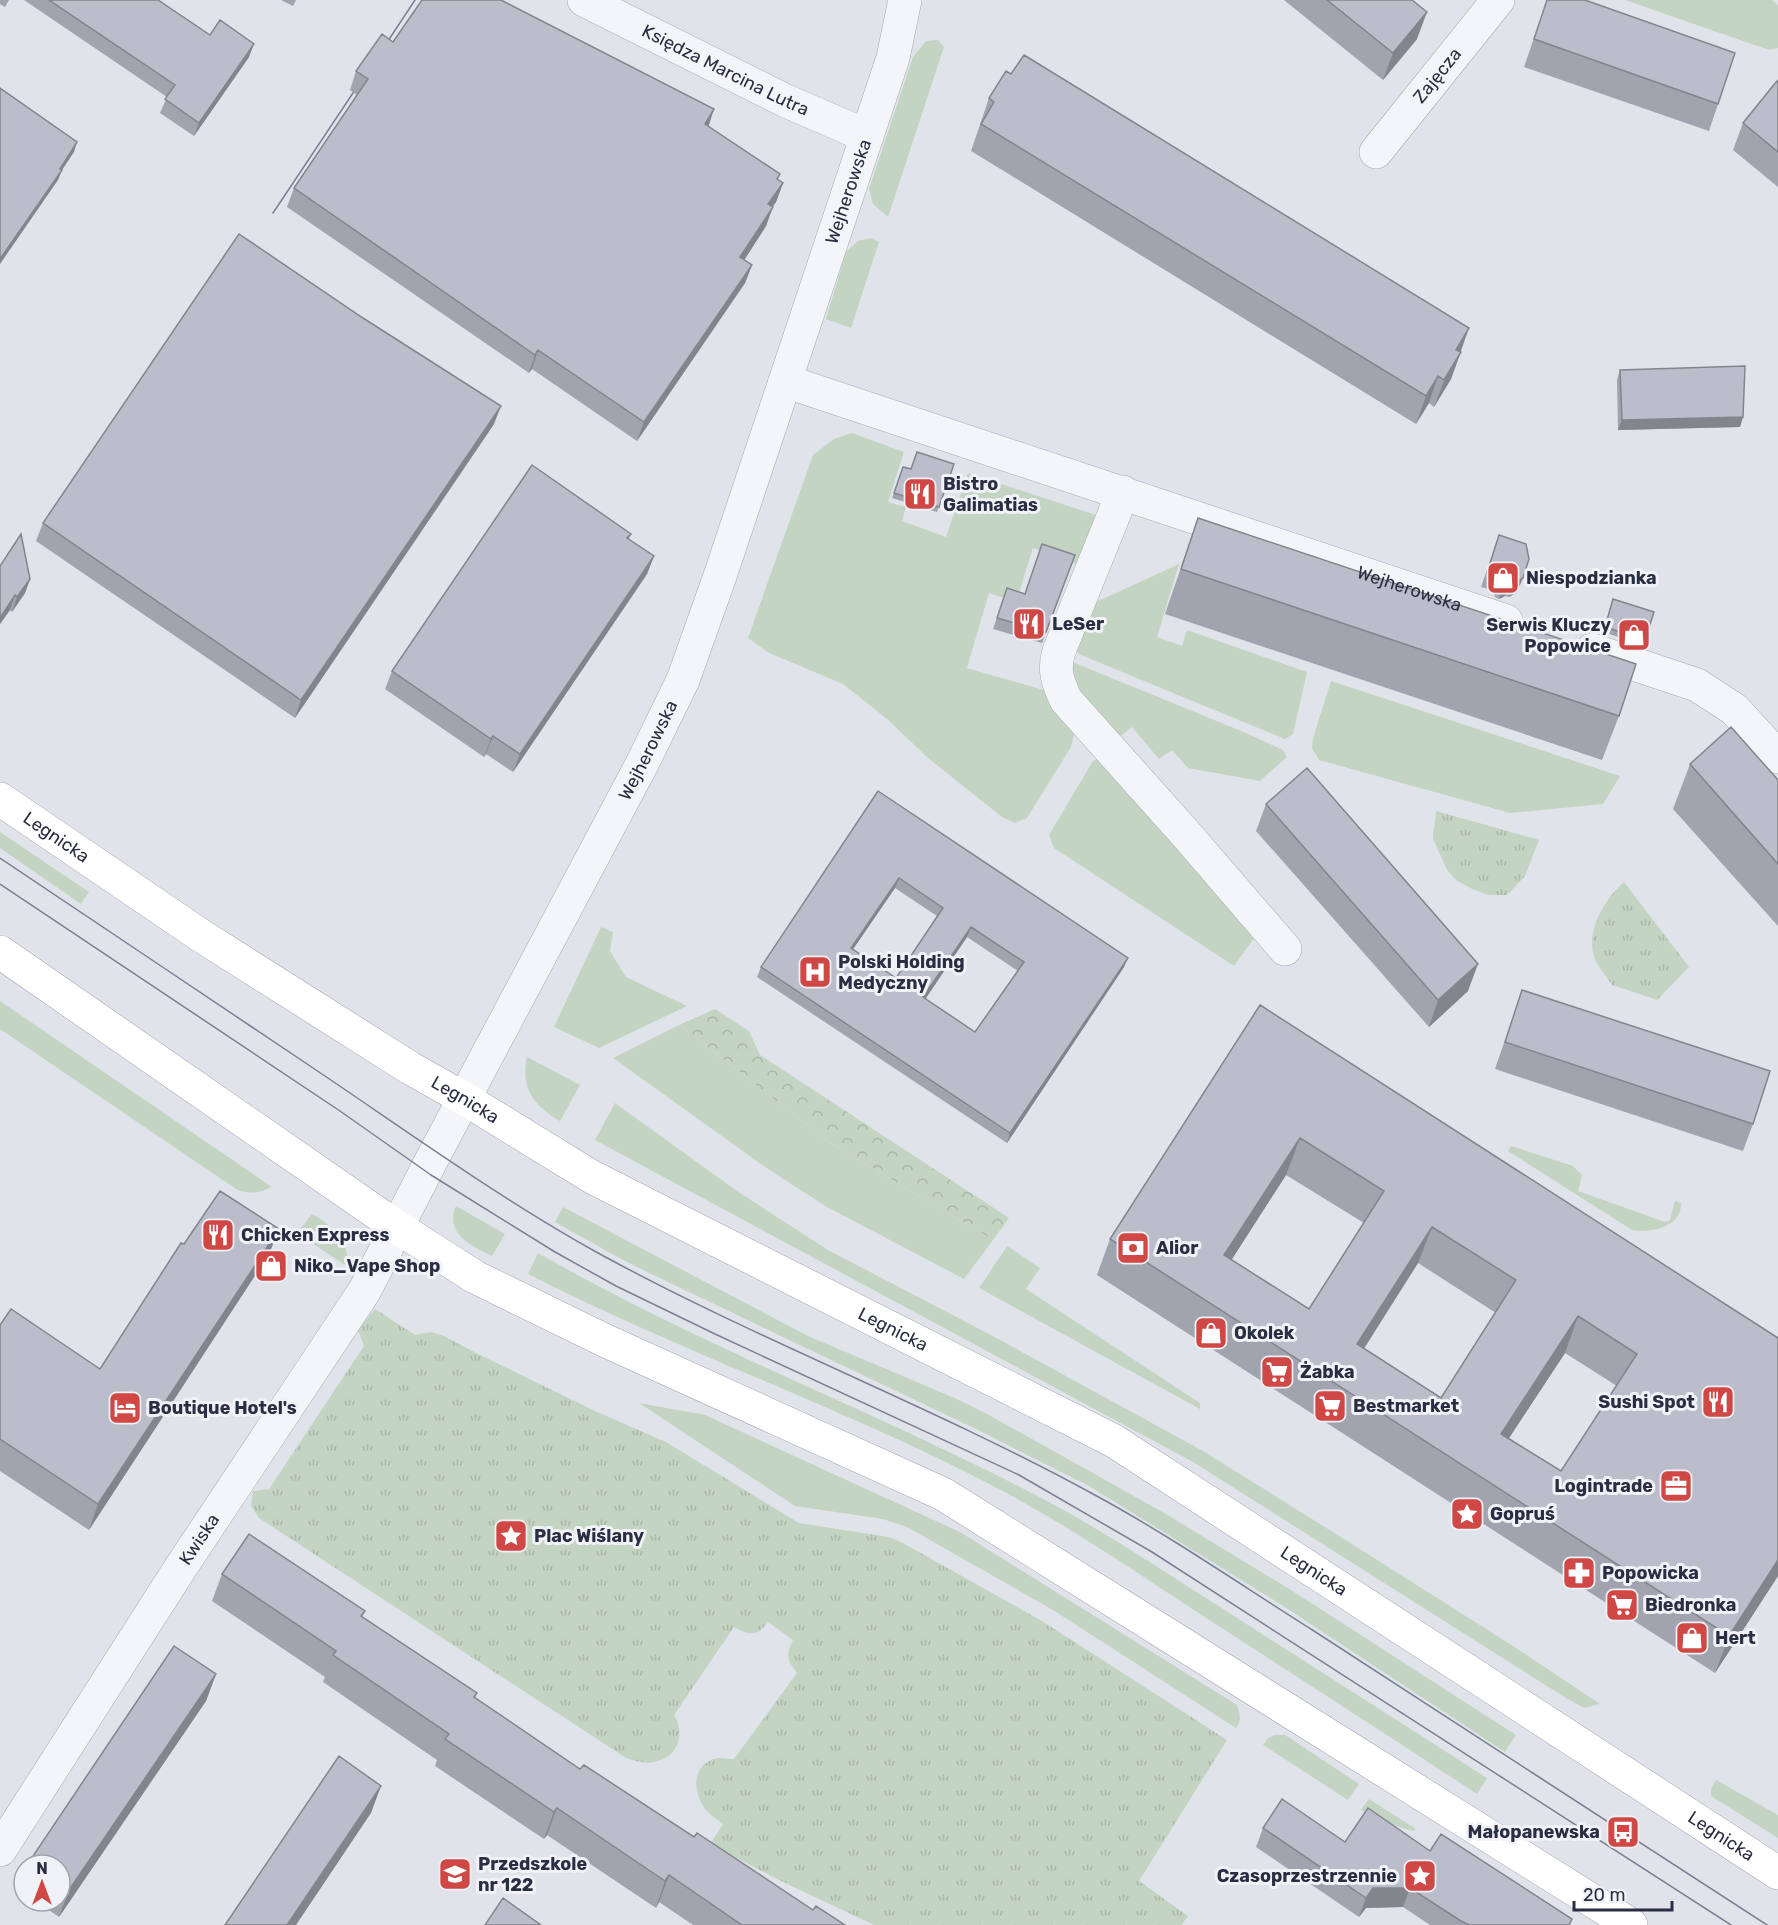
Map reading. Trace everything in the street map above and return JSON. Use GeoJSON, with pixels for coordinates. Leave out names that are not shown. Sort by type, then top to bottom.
{"type":"FeatureCollection","features":[{"type":"Feature","properties":{"kind":"main road","name":"Legnicka"},"geometry":{"type":"LineString","coordinates":[[0,799],[200,935],[389,1055],[592,1177],[1114,1441],[1778,1873]]}},
{"type":"Feature","properties":{"kind":"main road"},"geometry":{"type":"LineString","coordinates":[[0,952],[397,1227],[476,1277],[606,1341],[943,1494],[1631,1925]]}},
{"type":"Feature","properties":{"kind":"street","name":"Księdza Marcina Lutra"},"geometry":{"type":"LineString","coordinates":[[585,0],[784,100],[867,136]]}},
{"type":"Feature","properties":{"kind":"street","name":"Wejherowska"},"geometry":{"type":"LineString","coordinates":[[397,1227],[642,764],[683,680],[893,58],[906,0]]}},
{"type":"Feature","properties":{"kind":"street","name":"Zajęcza"},"geometry":{"type":"LineString","coordinates":[[1376,152],[1498,0]]}},
{"type":"Feature","properties":{"kind":"street","name":"Wejherowska"},"geometry":{"type":"LineString","coordinates":[[785,381],[1532,629]]}},
{"type":"Feature","properties":{"kind":"street"},"geometry":{"type":"LineString","coordinates":[[1123,492],[1059,651],[1056,660],[1056,677],[1066,700],[1285,949]]}},
{"type":"Feature","properties":{"kind":"street"},"geometry":{"type":"LineString","coordinates":[[1564,640],[1697,685],[1734,709],[1778,757]]}},
{"type":"Feature","properties":{"kind":"street","name":"Kwiska"},"geometry":{"type":"LineString","coordinates":[[0,1850],[181,1567],[365,1290],[397,1227]]}},
{"type":"Feature","properties":{"kind":"green space"},"geometry":{"type":"Polygon","coordinates":[[[1625,0],[1772,0],[1778,5],[1778,48],[1769,50],[1625,0]]]}},
{"type":"Feature","properties":{"kind":"green space"},"geometry":{"type":"Polygon","coordinates":[[[938,40],[944,47],[888,217],[873,204],[869,189],[913,57],[926,41],[938,40]]]}},
{"type":"Feature","properties":{"kind":"green space"},"geometry":{"type":"Polygon","coordinates":[[[871,238],[879,242],[851,328],[826,319],[846,252],[858,241],[871,238]]]}},
{"type":"Feature","properties":{"kind":"green space"},"geometry":{"type":"Polygon","coordinates":[[[852,433],[904,452],[888,502],[906,507],[902,521],[946,537],[968,473],[1096,515],[1082,566],[1033,548],[1016,602],[989,593],[967,668],[1047,691],[1069,720],[1074,734],[1071,747],[1027,818],[1015,823],[1002,817],[928,758],[887,719],[843,684],[769,653],[748,638],[813,455],[834,439],[852,433]]]}},
{"type":"Feature","properties":{"kind":"green space"},"geometry":{"type":"Polygon","coordinates":[[[1179,564],[1157,637],[1182,646],[1187,630],[1307,672],[1293,734],[1285,739],[1081,655],[1074,650],[1092,604],[1179,564]]]}},
{"type":"Feature","properties":{"kind":"green space"},"geometry":{"type":"Polygon","coordinates":[[[1075,663],[1246,733],[1283,750],[1287,757],[1260,781],[1188,768],[1172,750],[1159,759],[1132,727],[1117,739],[1069,683],[1068,664],[1075,663]]]}},
{"type":"Feature","properties":{"kind":"green space"},"geometry":{"type":"Polygon","coordinates":[[[1331,681],[1620,776],[1603,804],[1510,813],[1319,760],[1312,748],[1313,738],[1331,681]]]}},
{"type":"Feature","properties":{"kind":"green space"},"geometry":{"type":"Polygon","coordinates":[[[1101,757],[1257,934],[1234,966],[1054,848],[1049,835],[1093,761],[1101,757]]]}},
{"type":"Feature","properties":{"kind":"green space"},"geometry":{"type":"Polygon","coordinates":[[[1436,811],[1539,840],[1525,876],[1507,895],[1488,895],[1456,880],[1447,870],[1433,839],[1436,811]]]}},
{"type":"Feature","properties":{"kind":"green space"},"geometry":{"type":"Polygon","coordinates":[[[0,832],[89,892],[81,904],[0,848],[0,832]]]}},
{"type":"Feature","properties":{"kind":"green space"},"geometry":{"type":"Polygon","coordinates":[[[1624,882],[1689,967],[1657,1000],[1612,985],[1594,957],[1593,933],[1600,914],[1610,897],[1624,882]]]}},
{"type":"Feature","properties":{"kind":"green space"},"geometry":{"type":"Polygon","coordinates":[[[601,927],[613,932],[610,951],[626,977],[687,1006],[599,1048],[554,1027],[601,927]]]}},
{"type":"Feature","properties":{"kind":"green space"},"geometry":{"type":"Polygon","coordinates":[[[0,1001],[272,1187],[254,1193],[236,1189],[0,1029],[0,1001]]]}},
{"type":"Feature","properties":{"kind":"green space"},"geometry":{"type":"Polygon","coordinates":[[[715,1009],[749,1031],[760,1055],[1009,1218],[993,1240],[829,1142],[679,1025],[715,1009]]]}},
{"type":"Feature","properties":{"kind":"green space"},"geometry":{"type":"Polygon","coordinates":[[[679,1025],[829,1142],[993,1240],[964,1279],[827,1207],[765,1167],[613,1058],[679,1025]]]}},
{"type":"Feature","properties":{"kind":"green space"},"geometry":{"type":"Polygon","coordinates":[[[527,1057],[580,1085],[560,1121],[543,1109],[531,1095],[526,1078],[527,1057]]]}},
{"type":"Feature","properties":{"kind":"green space"},"geometry":{"type":"Polygon","coordinates":[[[615,1103],[737,1191],[828,1250],[989,1334],[1203,1451],[1513,1646],[1600,1704],[1584,1708],[1566,1698],[1193,1462],[595,1140],[615,1103]]]}},
{"type":"Feature","properties":{"kind":"green space"},"geometry":{"type":"Polygon","coordinates":[[[1511,1146],[1573,1166],[1582,1175],[1578,1191],[1665,1222],[1670,1220],[1675,1201],[1681,1203],[1680,1211],[1671,1223],[1664,1227],[1648,1231],[1632,1230],[1508,1151],[1511,1146]]]}},
{"type":"Feature","properties":{"kind":"green space"},"geometry":{"type":"Polygon","coordinates":[[[456,1206],[505,1234],[492,1256],[462,1238],[454,1224],[453,1216],[456,1206]]]}},
{"type":"Feature","properties":{"kind":"green space"},"geometry":{"type":"Polygon","coordinates":[[[563,1207],[808,1336],[957,1399],[989,1415],[1166,1514],[1291,1590],[1516,1735],[1505,1752],[1280,1604],[1089,1486],[978,1430],[623,1260],[555,1222],[563,1207]]]}},
{"type":"Feature","properties":{"kind":"green space"},"geometry":{"type":"Polygon","coordinates":[[[312,1214],[328,1224],[339,1235],[346,1249],[348,1267],[297,1233],[312,1214]]]}},
{"type":"Feature","properties":{"kind":"green space"},"geometry":{"type":"Polygon","coordinates":[[[1007,1246],[1040,1268],[1026,1289],[1200,1403],[1200,1409],[979,1288],[1007,1246]]]}},
{"type":"Feature","properties":{"kind":"green space"},"geometry":{"type":"Polygon","coordinates":[[[538,1253],[597,1286],[719,1346],[903,1430],[1051,1503],[1156,1566],[1487,1778],[1486,1780],[1477,1794],[1098,1547],[999,1489],[883,1432],[645,1330],[528,1274],[538,1253]]]}},
{"type":"Feature","properties":{"kind":"green space"},"geometry":{"type":"Polygon","coordinates":[[[375,1309],[415,1335],[432,1332],[444,1336],[595,1411],[666,1442],[799,1523],[889,1537],[903,1543],[1042,1621],[1227,1740],[1139,1881],[1188,1916],[1182,1925],[874,1925],[710,1844],[723,1824],[707,1811],[698,1796],[696,1782],[700,1769],[714,1759],[734,1759],[797,1673],[788,1657],[793,1640],[768,1622],[752,1634],[734,1627],[674,1715],[678,1722],[679,1737],[674,1750],[662,1760],[651,1763],[640,1762],[626,1758],[259,1518],[251,1506],[253,1491],[269,1489],[364,1346],[358,1330],[375,1309]]]}},
{"type":"Feature","properties":{"kind":"green space"},"geometry":{"type":"Polygon","coordinates":[[[639,1403],[705,1415],[960,1532],[1237,1705],[1240,1717],[1238,1725],[1236,1728],[1053,1610],[907,1527],[883,1519],[795,1506],[639,1403]]]}},
{"type":"Feature","properties":{"kind":"green space"},"geometry":{"type":"Polygon","coordinates":[[[1274,1735],[1285,1735],[1359,1784],[1348,1800],[1263,1745],[1268,1738],[1274,1735]]]}},
{"type":"Feature","properties":{"kind":"green space"},"geometry":{"type":"Polygon","coordinates":[[[1716,1780],[1778,1815],[1778,1838],[1711,1796],[1711,1789],[1716,1780]]]}},
{"type":"Feature","properties":{"kind":"green space"},"geometry":{"type":"Polygon","coordinates":[[[1369,1799],[1416,1829],[1413,1831],[1379,1821],[1361,1810],[1369,1799]]]}},
{"type":"Feature","properties":{"kind":"building"},"geometry":{"type":"Polygon","coordinates":[[[49,0],[158,0],[210,35],[220,20],[254,44],[199,123],[165,99],[175,85],[49,0]]]}},
{"type":"Feature","properties":{"kind":"building"},"geometry":{"type":"Polygon","coordinates":[[[422,0],[501,0],[714,109],[705,124],[780,174],[777,179],[783,183],[768,204],[773,207],[740,257],[752,265],[644,422],[538,350],[535,355],[294,188],[368,79],[356,71],[382,34],[393,42],[422,0]]]}},
{"type":"Feature","properties":{"kind":"building"},"geometry":{"type":"Polygon","coordinates":[[[1327,0],[1412,0],[1427,12],[1393,53],[1327,0]]]}},
{"type":"Feature","properties":{"kind":"building"},"geometry":{"type":"Polygon","coordinates":[[[1547,0],[1585,0],[1735,53],[1718,104],[1534,39],[1547,0]]]}},
{"type":"Feature","properties":{"kind":"building"},"geometry":{"type":"Polygon","coordinates":[[[1024,55],[1469,328],[1456,350],[1461,352],[1444,380],[1438,376],[1426,396],[981,124],[994,102],[989,98],[1006,71],[1011,74],[1024,55]]]}},
{"type":"Feature","properties":{"kind":"building"},"geometry":{"type":"Polygon","coordinates":[[[1777,81],[1778,83],[1778,152],[1743,123],[1777,81]]]}},
{"type":"Feature","properties":{"kind":"building"},"geometry":{"type":"Polygon","coordinates":[[[0,88],[77,142],[60,169],[62,170],[0,259],[0,88]]]}},
{"type":"Feature","properties":{"kind":"building"},"geometry":{"type":"Polygon","coordinates":[[[239,234],[363,318],[501,406],[301,700],[43,523],[239,234]]]}},
{"type":"Feature","properties":{"kind":"building"},"geometry":{"type":"Polygon","coordinates":[[[1745,366],[1743,417],[1622,420],[1620,370],[1745,366]]]}},
{"type":"Feature","properties":{"kind":"building"},"geometry":{"type":"Polygon","coordinates":[[[917,452],[954,464],[939,507],[894,493],[903,467],[911,469],[917,452]]]}},
{"type":"Feature","properties":{"kind":"building"},"geometry":{"type":"Polygon","coordinates":[[[532,465],[631,534],[627,538],[654,556],[520,754],[493,736],[491,739],[392,671],[532,465]]]}},
{"type":"Feature","properties":{"kind":"building"},"geometry":{"type":"Polygon","coordinates":[[[1198,518],[1636,664],[1619,716],[1181,569],[1198,518]]]}},
{"type":"Feature","properties":{"kind":"building"},"geometry":{"type":"Polygon","coordinates":[[[21,534],[30,579],[17,597],[15,595],[0,618],[0,566],[21,534]]]}},
{"type":"Feature","properties":{"kind":"building"},"geometry":{"type":"Polygon","coordinates":[[[1499,535],[1526,544],[1529,559],[1523,578],[1514,583],[1500,583],[1497,576],[1487,573],[1499,535]]]}},
{"type":"Feature","properties":{"kind":"building"},"geometry":{"type":"Polygon","coordinates":[[[1042,544],[1075,555],[1046,632],[997,618],[1007,588],[1025,594],[1042,544]]]}},
{"type":"Feature","properties":{"kind":"building"},"geometry":{"type":"Polygon","coordinates":[[[1613,599],[1654,612],[1645,640],[1605,627],[1613,599]]]}},
{"type":"Feature","properties":{"kind":"building"},"geometry":{"type":"Polygon","coordinates":[[[1731,727],[1778,780],[1778,864],[1690,764],[1731,727]]]}},
{"type":"Feature","properties":{"kind":"building"},"geometry":{"type":"Polygon","coordinates":[[[1307,768],[1478,964],[1438,1000],[1266,804],[1307,768]]]}},
{"type":"Feature","properties":{"kind":"building","name":"Polski Holding Medyczny"},"geometry":{"type":"Polygon","coordinates":[[[878,791],[1128,958],[1010,1133],[761,967],[878,791]],[[899,878],[851,948],[896,978],[943,908],[899,878]],[[971,927],[923,997],[975,1032],[1024,962],[971,927]]]}},
{"type":"Feature","properties":{"kind":"building"},"geometry":{"type":"Polygon","coordinates":[[[1522,990],[1770,1071],[1753,1124],[1505,1042],[1522,990]]]}},
{"type":"Feature","properties":{"kind":"building"},"geometry":{"type":"Polygon","coordinates":[[[1260,1005],[1778,1338],[1778,1560],[1729,1636],[1110,1239],[1260,1005]],[[1300,1138],[1224,1255],[1309,1309],[1384,1191],[1300,1138]],[[1432,1227],[1357,1344],[1441,1398],[1516,1280],[1432,1227]],[[1578,1316],[1501,1434],[1561,1471],[1637,1354],[1578,1316]]]}},
{"type":"Feature","properties":{"kind":"building","name":"Boutique Hotel's"},"geometry":{"type":"Polygon","coordinates":[[[220,1191],[279,1229],[98,1504],[0,1439],[0,1325],[11,1309],[100,1369],[181,1243],[184,1244],[220,1191]]]}},
{"type":"Feature","properties":{"kind":"building"},"geometry":{"type":"Polygon","coordinates":[[[249,1534],[365,1611],[361,1616],[477,1693],[474,1697],[580,1769],[584,1765],[694,1837],[697,1833],[813,1910],[816,1906],[845,1925],[742,1925],[669,1875],[665,1881],[557,1808],[554,1812],[445,1739],[449,1734],[333,1655],[336,1651],[222,1574],[249,1534]]]}},
{"type":"Feature","properties":{"kind":"building"},"geometry":{"type":"Polygon","coordinates":[[[174,1646],[216,1674],[72,1886],[72,1853],[35,1853],[174,1646]]]}},
{"type":"Feature","properties":{"kind":"building"},"geometry":{"type":"Polygon","coordinates":[[[339,1756],[381,1786],[287,1925],[225,1925],[339,1756]]]}},
{"type":"Feature","properties":{"kind":"building"},"geometry":{"type":"Polygon","coordinates":[[[1282,1799],[1345,1842],[1368,1808],[1430,1851],[1441,1834],[1572,1919],[1569,1925],[1469,1925],[1410,1888],[1373,1888],[1366,1898],[1263,1828],[1282,1799]]]}},
{"type":"Feature","properties":{"kind":"building"},"geometry":{"type":"Polygon","coordinates":[[[503,1898],[541,1925],[485,1925],[503,1898]]]}},
{"type":"Feature","properties":{"kind":"tram line"},"geometry":{"type":"LineString","coordinates":[[380,53],[415,0]]}},
{"type":"Feature","properties":{"kind":"tram line"},"geometry":{"type":"LineString","coordinates":[[273,213],[363,78]]}},
{"type":"Feature","properties":{"kind":"tram line"},"geometry":{"type":"LineString","coordinates":[[0,858],[526,1211],[659,1285],[1032,1462],[1121,1510],[1232,1578],[1767,1925]]}},
{"type":"Feature","properties":{"kind":"tram line"},"geometry":{"type":"LineString","coordinates":[[0,884],[340,1111],[431,1175],[555,1252],[616,1286],[715,1334],[1019,1475],[1152,1552],[1731,1925]]}},
{"type":"Feature","properties":{"kind":"place","name":"Bistro Galimatias"},"geometry":{"type":"Point","coordinates":[920,494]}},
{"type":"Feature","properties":{"kind":"place","name":"Niespodzianka"},"geometry":{"type":"Point","coordinates":[1503,578]}},
{"type":"Feature","properties":{"kind":"place","name":"LeSer"},"geometry":{"type":"Point","coordinates":[1029,624]}},
{"type":"Feature","properties":{"kind":"place","name":"Serwis Kluczy Popowice"},"geometry":{"type":"Point","coordinates":[1634,635]}},
{"type":"Feature","properties":{"kind":"place","name":"Polski Holding Medyczny"},"geometry":{"type":"Point","coordinates":[815,972]}},
{"type":"Feature","properties":{"kind":"place","name":"Chicken Express"},"geometry":{"type":"Point","coordinates":[218,1235]}},
{"type":"Feature","properties":{"kind":"place","name":"Alior"},"geometry":{"type":"Point","coordinates":[1133,1248]}},
{"type":"Feature","properties":{"kind":"place","name":"Niko_Vape Shop"},"geometry":{"type":"Point","coordinates":[271,1266]}},
{"type":"Feature","properties":{"kind":"place","name":"Okolek"},"geometry":{"type":"Point","coordinates":[1211,1333]}},
{"type":"Feature","properties":{"kind":"place","name":"Żabka"},"geometry":{"type":"Point","coordinates":[1277,1372]}},
{"type":"Feature","properties":{"kind":"place","name":"Sushi Spot"},"geometry":{"type":"Point","coordinates":[1718,1402]}},
{"type":"Feature","properties":{"kind":"place","name":"Bestmarket"},"geometry":{"type":"Point","coordinates":[1330,1406]}},
{"type":"Feature","properties":{"kind":"place","name":"Boutique Hotel's"},"geometry":{"type":"Point","coordinates":[125,1408]}},
{"type":"Feature","properties":{"kind":"place","name":"Logintrade"},"geometry":{"type":"Point","coordinates":[1676,1486]}},
{"type":"Feature","properties":{"kind":"place","name":"Gopruś"},"geometry":{"type":"Point","coordinates":[1467,1514]}},
{"type":"Feature","properties":{"kind":"place","name":"Plac Wiślany"},"geometry":{"type":"Point","coordinates":[511,1536]}},
{"type":"Feature","properties":{"kind":"place","name":"Popowicka"},"geometry":{"type":"Point","coordinates":[1579,1573]}},
{"type":"Feature","properties":{"kind":"place","name":"Biedronka"},"geometry":{"type":"Point","coordinates":[1622,1605]}},
{"type":"Feature","properties":{"kind":"place","name":"Hert"},"geometry":{"type":"Point","coordinates":[1692,1638]}},
{"type":"Feature","properties":{"kind":"place","name":"Małopanewska"},"geometry":{"type":"Point","coordinates":[1623,1832]}},
{"type":"Feature","properties":{"kind":"place","name":"Przedszkole nr 122"},"geometry":{"type":"Point","coordinates":[455,1874]}},
{"type":"Feature","properties":{"kind":"place","name":"Czasoprzestrzennie"},"geometry":{"type":"Point","coordinates":[1420,1876]}}]}
